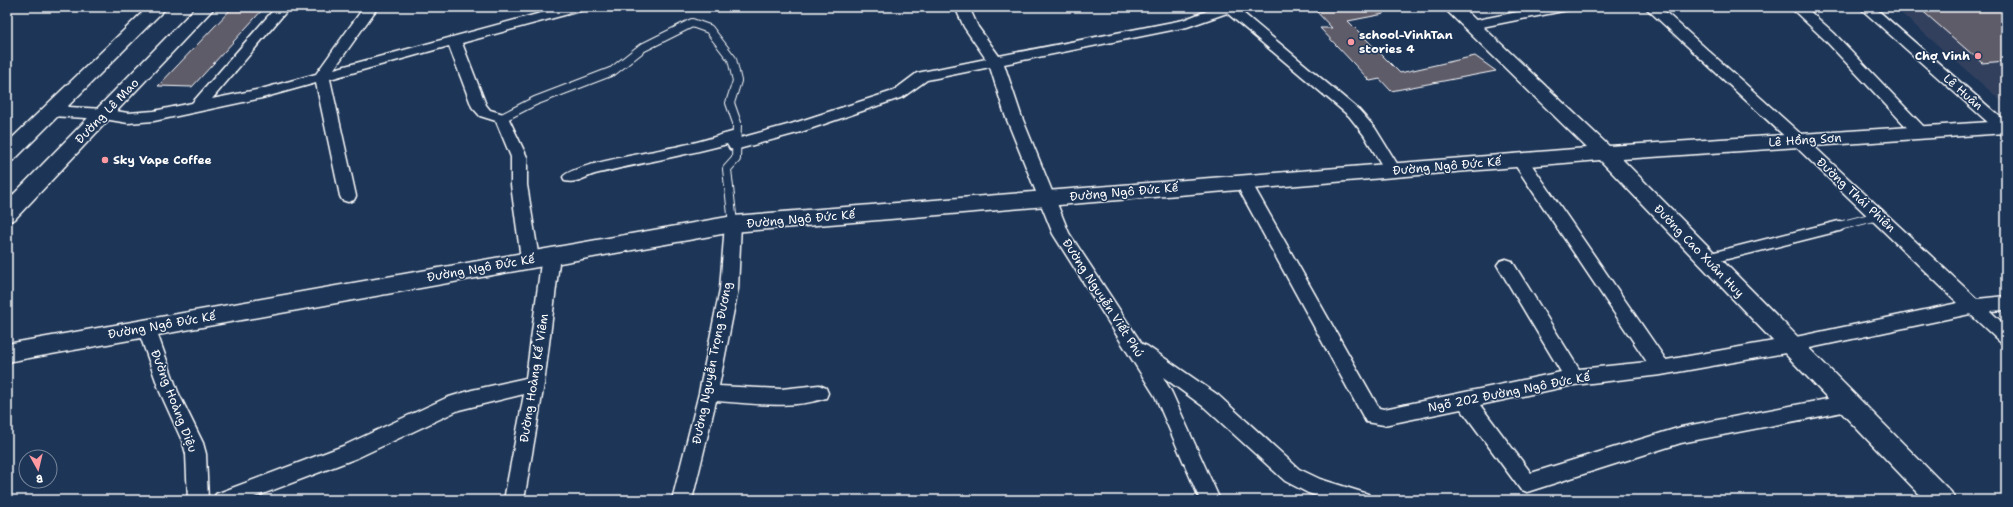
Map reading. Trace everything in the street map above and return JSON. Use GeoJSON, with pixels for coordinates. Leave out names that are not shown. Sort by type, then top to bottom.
{"type":"FeatureCollection","features":[{"type":"Feature","properties":{"kind":"street"},"geometry":{"type":"LineString","coordinates":[[7,155],[158,7]]}},
{"type":"Feature","properties":{"kind":"street","name":"Đường Lê Mao"},"geometry":{"type":"LineString","coordinates":[[7,214],[206,7]]}},
{"type":"Feature","properties":{"kind":"street"},"geometry":{"type":"LineString","coordinates":[[197,107],[283,7]]}},
{"type":"Feature","properties":{"kind":"street"},"geometry":{"type":"LineString","coordinates":[[348,196],[322,76],[371,7]]}},
{"type":"Feature","properties":{"kind":"street"},"geometry":{"type":"LineString","coordinates":[[51,111],[104,114],[128,118],[197,107],[262,93],[454,41],[549,11],[578,7]]}},
{"type":"Feature","properties":{"kind":"street","name":"Đường Nguyễn Viết Phú"},"geometry":{"type":"LineString","coordinates":[[962,7],[971,27],[996,62],[1013,115],[1061,234],[1094,288],[1135,347],[1163,393],[1210,500]]}},
{"type":"Feature","properties":{"kind":"street"},"geometry":{"type":"LineString","coordinates":[[571,177],[590,170],[686,150],[732,137],[735,145],[796,128],[898,94],[922,76],[1187,23],[1228,7],[1354,113],[1370,132],[1393,170]]}},
{"type":"Feature","properties":{"kind":"street","name":"Đường Cao Xuân Huy"},"geometry":{"type":"LineString","coordinates":[[1452,7],[1604,153],[1942,500]]}},
{"type":"Feature","properties":{"kind":"street"},"geometry":{"type":"LineString","coordinates":[[1472,25],[1563,7]]}},
{"type":"Feature","properties":{"kind":"street","name":"Đường Thái Phiên"},"geometry":{"type":"LineString","coordinates":[[1652,7],[1798,140],[2006,337]]}},
{"type":"Feature","properties":{"kind":"street"},"geometry":{"type":"LineString","coordinates":[[1797,7],[1829,36],[1920,132]]}},
{"type":"Feature","properties":{"kind":"street","name":"Lê Huân"},"geometry":{"type":"LineString","coordinates":[[1866,7],[2005,128]]}},
{"type":"Feature","properties":{"kind":"street"},"geometry":{"type":"LineString","coordinates":[[454,41],[479,107],[485,113],[502,118],[519,156],[519,185],[530,259]]}},
{"type":"Feature","properties":{"kind":"street","name":"Lê Hồng Sơn"},"geometry":{"type":"LineString","coordinates":[[1604,153],[1920,132],[2005,128]]}},
{"type":"Feature","properties":{"kind":"street","name":"Đường Ngô Đức Kế"},"geometry":{"type":"LineString","coordinates":[[7,352],[733,224],[1604,153]]}},
{"type":"Feature","properties":{"kind":"street"},"geometry":{"type":"LineString","coordinates":[[1519,159],[1661,368]]}},
{"type":"Feature","properties":{"kind":"street","name":"Ngõ 202 Đường Ngô Đức Kế"},"geometry":{"type":"LineString","coordinates":[[1243,182],[1373,416],[1384,417],[1574,377],[1661,368],[1791,345],[1974,306],[2006,303]]}},
{"type":"Feature","properties":{"kind":"street","name":"Đường Nguyễn Trọng Đương"},"geometry":{"type":"LineString","coordinates":[[682,500],[708,393],[729,289],[733,224]]}},
{"type":"Feature","properties":{"kind":"street","name":"Đường Hoàng Kế Viêm"},"geometry":{"type":"LineString","coordinates":[[514,500],[535,384],[551,256]]}},
{"type":"Feature","properties":{"kind":"street"},"geometry":{"type":"LineString","coordinates":[[1506,265],[1574,377]]}},
{"type":"Feature","properties":{"kind":"street","name":"Đường Hoàng Diệu"},"geometry":{"type":"LineString","coordinates":[[146,327],[169,392],[193,443],[196,454],[198,500]]}},
{"type":"Feature","properties":{"kind":"street"},"geometry":{"type":"LineString","coordinates":[[1135,347],[1211,401],[1292,475],[1315,487],[1360,500]]}},
{"type":"Feature","properties":{"kind":"street"},"geometry":{"type":"LineString","coordinates":[[223,500],[350,452],[453,404],[472,398],[535,384]]}},
{"type":"Feature","properties":{"kind":"street"},"geometry":{"type":"LineString","coordinates":[[708,393],[774,396],[819,393]]}},
{"type":"Feature","properties":{"kind":"street"},"geometry":{"type":"LineString","coordinates":[[1465,400],[1527,483],[1681,435],[1848,404]]}},
{"type":"Feature","properties":{"kind":"lane"},"geometry":{"type":"LineString","coordinates":[[502,118],[535,101],[613,71],[642,48],[692,23],[709,29],[732,59],[737,81],[730,102],[737,122],[735,145],[736,159],[727,169],[733,224]]}},
{"type":"Feature","properties":{"kind":"lane"},"geometry":{"type":"LineString","coordinates":[[1708,259],[1878,216]]}},
{"type":"Feature","properties":{"kind":"shaded area","name":"Chợ Vinh"},"geometry":{"type":"Polygon","coordinates":[[[1894,7],[2006,7],[2006,105],[1894,7]]]}},
{"type":"Feature","properties":{"kind":"building"},"geometry":{"type":"Polygon","coordinates":[[[233,7],[265,7],[192,87],[158,86],[233,7]]]}},
{"type":"Feature","properties":{"kind":"building","name":"school-VinhTan stories 4"},"geometry":{"type":"Polygon","coordinates":[[[1336,7],[1384,7],[1384,14],[1348,21],[1400,73],[1475,56],[1496,71],[1391,91],[1380,79],[1370,81],[1320,28],[1332,28],[1316,11],[1336,7]]]}},
{"type":"Feature","properties":{"kind":"building"},"geometry":{"type":"Polygon","coordinates":[[[1918,7],[2006,7],[2006,61],[1982,63],[1918,7]]]}},
{"type":"Feature","properties":{"kind":"place","name":"school-VinhTan stories 4"},"geometry":{"type":"Point","coordinates":[1351,42]}},
{"type":"Feature","properties":{"kind":"place","name":"Chợ Vinh"},"geometry":{"type":"Point","coordinates":[1978,56]}},
{"type":"Feature","properties":{"kind":"place","name":"Sky Vape Coffee"},"geometry":{"type":"Point","coordinates":[105,160]}}]}
